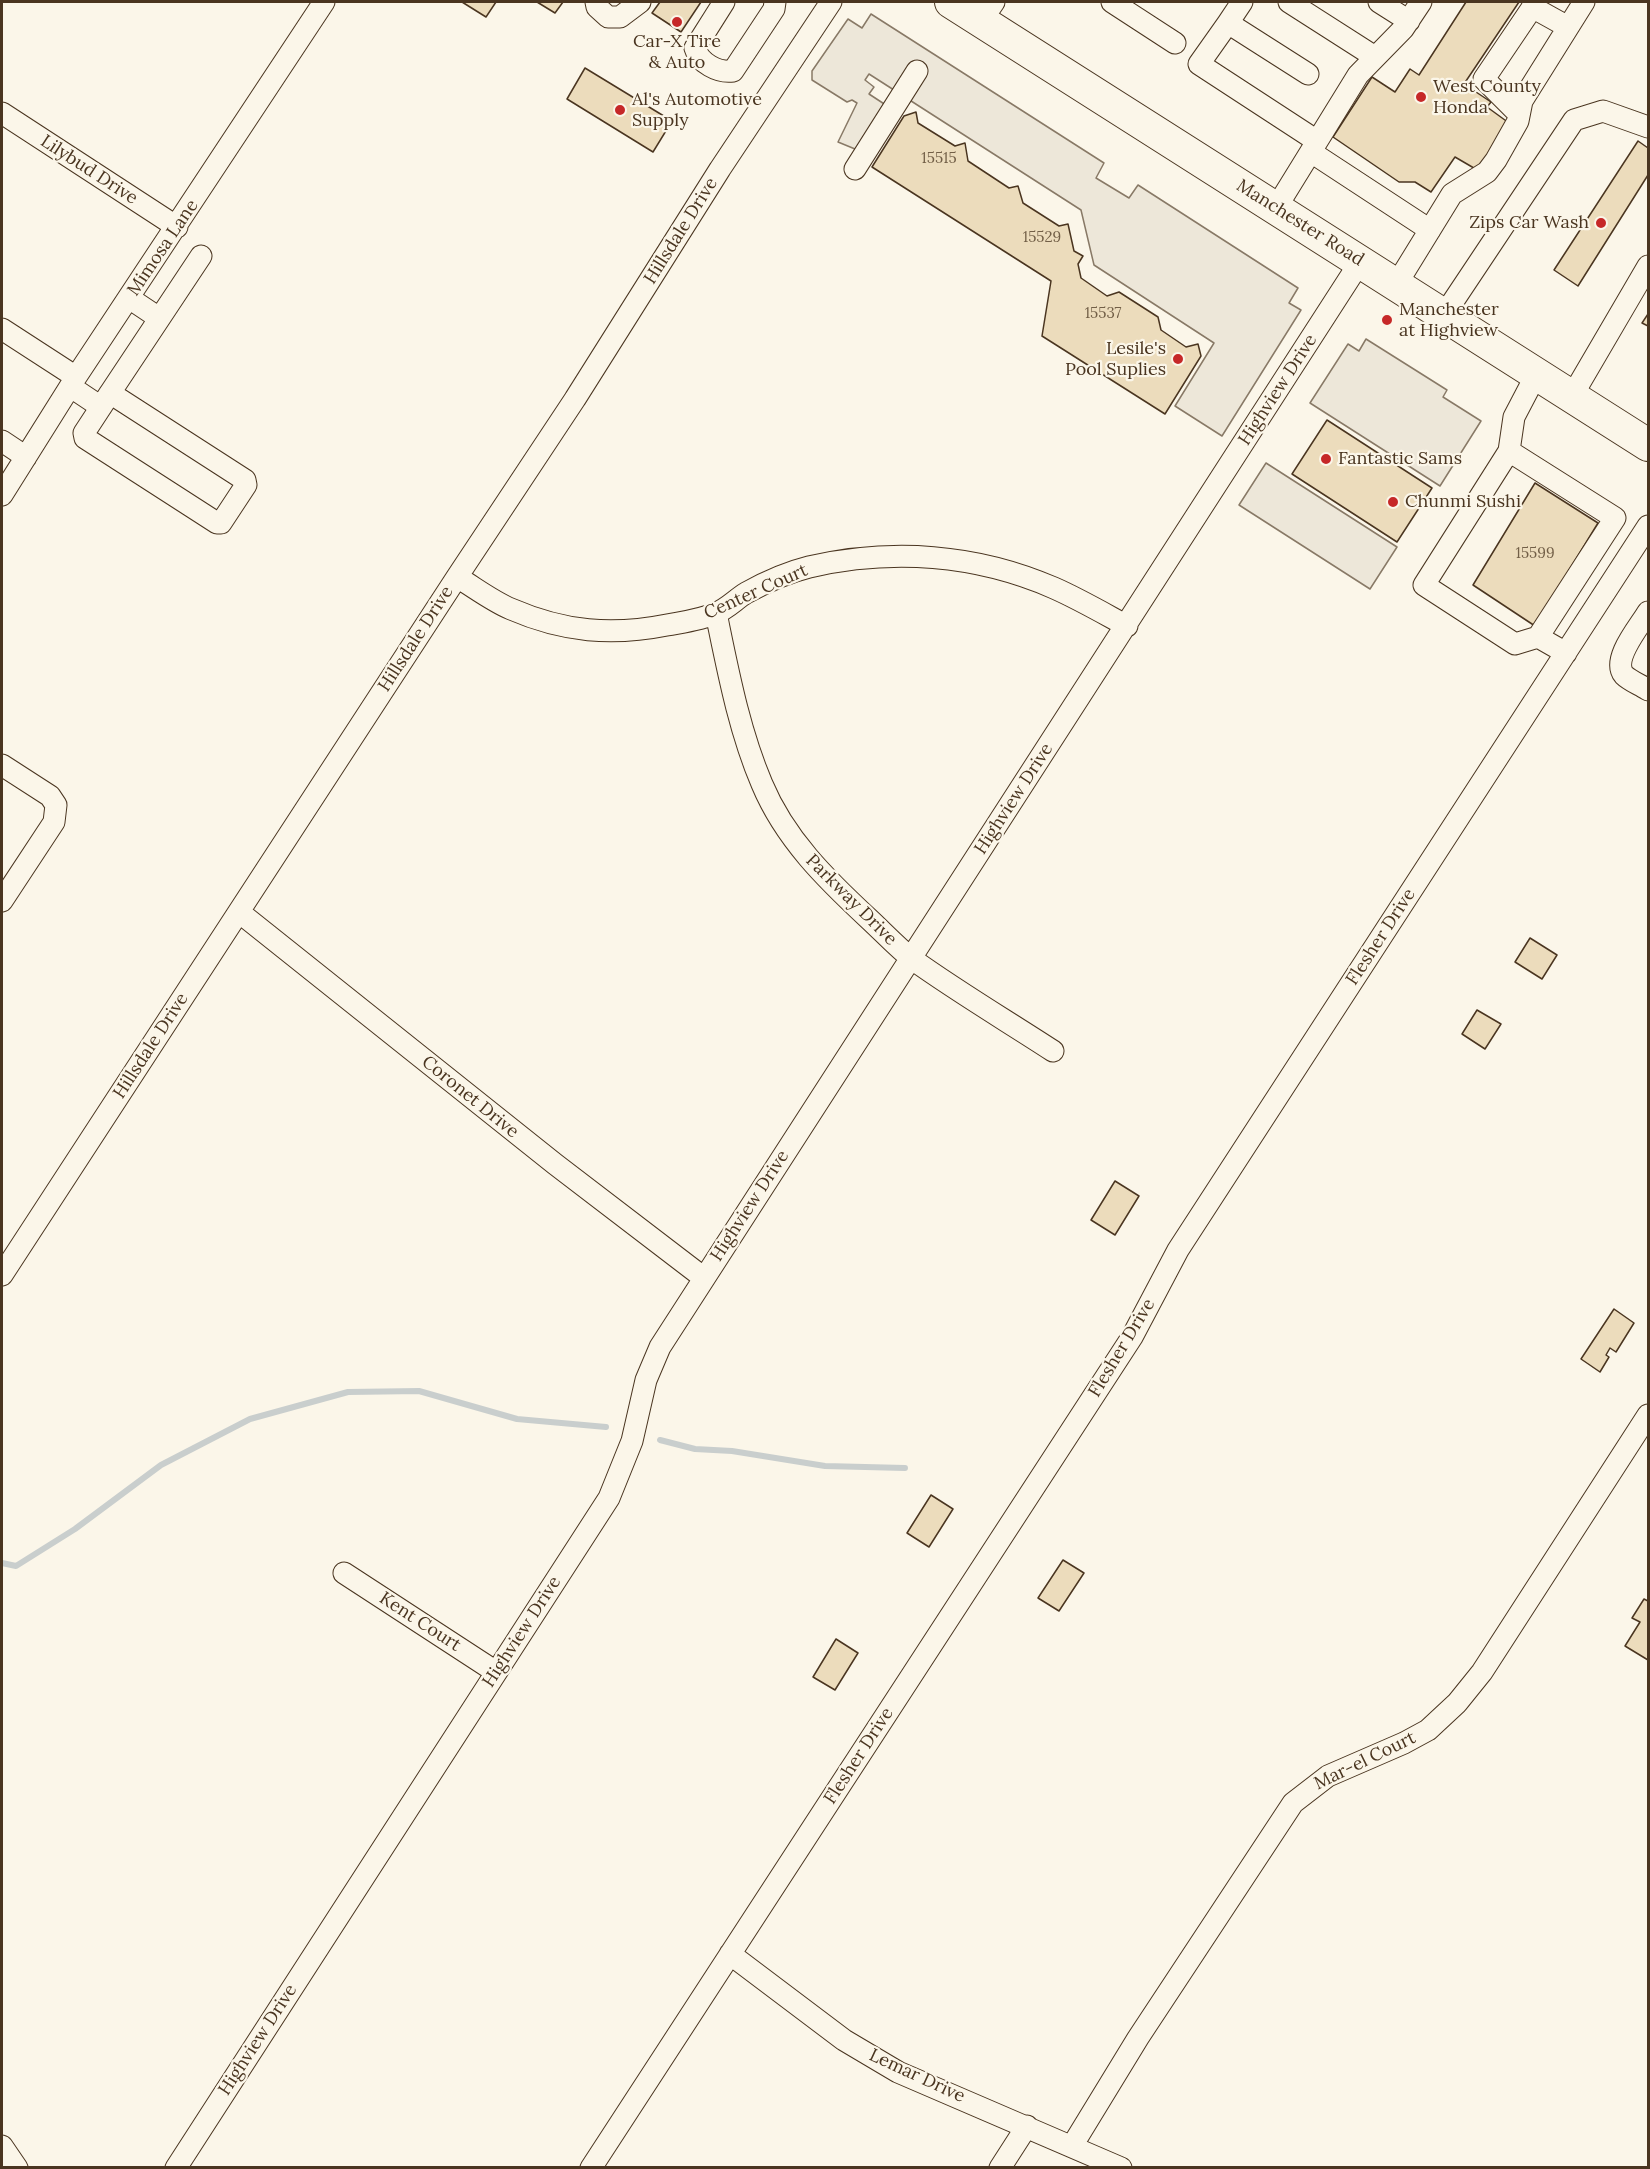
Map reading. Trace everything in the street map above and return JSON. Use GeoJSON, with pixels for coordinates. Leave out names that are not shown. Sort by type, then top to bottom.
{"type":"FeatureCollection","features":[{"type":"Feature","properties":{"kind":"highway","name":"Manchester Road"},"geometry":{"type":"LineString","coordinates":[[951,2],[988,11],[1276,208],[1648,445]]}},
{"type":"Feature","properties":{"kind":"street","name":"Mimosa Lane"},"geometry":{"type":"LineString","coordinates":[[2,495],[324,2]]}},
{"type":"Feature","properties":{"kind":"street"},"geometry":{"type":"LineString","coordinates":[[596,2],[597,7],[608,17],[620,16],[640,2]]}},
{"type":"Feature","properties":{"kind":"street"},"geometry":{"type":"LineString","coordinates":[[724,2],[695,48],[697,55],[704,62],[723,72],[733,71],[774,9],[775,2]]}},
{"type":"Feature","properties":{"kind":"street","name":"Hillsdale Drive"},"geometry":{"type":"LineString","coordinates":[[2,1275],[457,577],[576,399],[720,169],[831,2]]}},
{"type":"Feature","properties":{"kind":"street"},"geometry":{"type":"LineString","coordinates":[[1112,2],[1175,43]]}},
{"type":"Feature","properties":{"kind":"street"},"geometry":{"type":"LineString","coordinates":[[1242,2],[1199,64],[1430,230]]}},
{"type":"Feature","properties":{"kind":"street"},"geometry":{"type":"LineString","coordinates":[[1289,2],[1375,57]]}},
{"type":"Feature","properties":{"kind":"street"},"geometry":{"type":"LineString","coordinates":[[1379,2],[1409,21]]}},
{"type":"Feature","properties":{"kind":"street"},"geometry":{"type":"LineString","coordinates":[[1276,208],[1358,75],[1403,29],[1420,2]]}},
{"type":"Feature","properties":{"kind":"street"},"geometry":{"type":"LineString","coordinates":[[1396,285],[1452,194],[1487,171],[1512,133],[1522,101],[1584,2]]}},
{"type":"Feature","properties":{"kind":"street"},"geometry":{"type":"LineString","coordinates":[[1519,114],[1484,79],[1534,4],[1569,27]]}},
{"type":"Feature","properties":{"kind":"street"},"geometry":{"type":"LineString","coordinates":[[1228,23],[1308,74]]}},
{"type":"Feature","properties":{"kind":"street"},"geometry":{"type":"LineString","coordinates":[[855,169],[917,72]]}},
{"type":"Feature","properties":{"kind":"street"},"geometry":{"type":"LineString","coordinates":[[1444,315],[1574,120],[1603,111],[1648,127]]}},
{"type":"Feature","properties":{"kind":"street","name":"Lilybud Drive"},"geometry":{"type":"LineString","coordinates":[[2,113],[177,227]]}},
{"type":"Feature","properties":{"kind":"street"},"geometry":{"type":"LineString","coordinates":[[2,329],[74,382],[105,400],[245,480],[246,485],[221,523],[217,523],[86,438],[84,433],[105,400],[159,318],[201,256]]}},
{"type":"Feature","properties":{"kind":"street","name":"Highview Drive"},"geometry":{"type":"LineString","coordinates":[[176,2168],[609,1498],[632,1441],[646,1380],[660,1347],[1360,262]]}},
{"type":"Feature","properties":{"kind":"street"},"geometry":{"type":"LineString","coordinates":[[1572,396],[1648,266]]}},
{"type":"Feature","properties":{"kind":"street"},"geometry":{"type":"LineString","coordinates":[[129,298],[159,318]]}},
{"type":"Feature","properties":{"kind":"street"},"geometry":{"type":"LineString","coordinates":[[1509,451],[1615,518],[1538,637],[1515,644],[1424,585],[1509,451],[1514,417],[1537,373]]}},
{"type":"Feature","properties":{"kind":"street"},"geometry":{"type":"LineString","coordinates":[[2,441],[26,457]]}},
{"type":"Feature","properties":{"kind":"street","name":"Flesher Drive"},"geometry":{"type":"LineString","coordinates":[[591,2168],[1132,1337],[1178,1250],[1648,526]]}},
{"type":"Feature","properties":{"kind":"street","name":"Center Court"},"geometry":{"type":"LineString","coordinates":[[457,577],[510,609],[558,625],[602,632],[644,629],[716,613],[747,593],[807,567],[890,556],[928,556],[967,561],[1005,570],[1054,588],[1126,626]]}},
{"type":"Feature","properties":{"kind":"street"},"geometry":{"type":"LineString","coordinates":[[1648,612],[1622,654],[1620,666],[1625,675],[1648,690]]}},
{"type":"Feature","properties":{"kind":"street","name":"Parkway Drive"},"geometry":{"type":"LineString","coordinates":[[716,613],[737,712],[748,749],[781,822],[804,854],[831,884],[911,958],[1053,1051]]}},
{"type":"Feature","properties":{"kind":"street"},"geometry":{"type":"LineString","coordinates":[[1538,637],[1566,653]]}},
{"type":"Feature","properties":{"kind":"street"},"geometry":{"type":"LineString","coordinates":[[2,765],[50,796],[56,805],[54,822],[2,901]]}},
{"type":"Feature","properties":{"kind":"street","name":"Coronet Drive"},"geometry":{"type":"LineString","coordinates":[[239,912],[555,1164],[704,1278]]}},
{"type":"Feature","properties":{"kind":"street","name":"Mar-el Court"},"geometry":{"type":"LineString","coordinates":[[1072,2146],[1138,2038],[1293,1803],[1328,1776],[1428,1730],[1457,1703],[1482,1672],[1648,1415]]}},
{"type":"Feature","properties":{"kind":"street","name":"Kent Court"},"geometry":{"type":"LineString","coordinates":[[344,1573],[496,1672]]}},
{"type":"Feature","properties":{"kind":"street","name":"Lemar Drive"},"geometry":{"type":"LineString","coordinates":[[730,1954],[844,2040],[898,2072],[1028,2126],[1121,2168]]}},
{"type":"Feature","properties":{"kind":"street"},"geometry":{"type":"LineString","coordinates":[[1000,2168],[1028,2126]]}},
{"type":"Feature","properties":{"kind":"street"},"geometry":{"type":"LineString","coordinates":[[2,2146],[16,2168]]}},
{"type":"Feature","properties":{"kind":"shaded area"},"geometry":{"type":"Polygon","coordinates":[[[871,14],[1104,163],[1096,178],[1129,198],[1138,185],[1298,288],[1289,303],[1301,310],[1222,436],[1175,406],[1214,343],[1094,265],[1081,210],[869,74],[865,80],[874,87],[869,94],[898,113],[872,156],[838,142],[857,103],[852,100],[847,102],[812,80],[812,71],[848,19],[862,28],[871,14]]]}},
{"type":"Feature","properties":{"kind":"shaded area"},"geometry":{"type":"Polygon","coordinates":[[[1366,339],[1447,390],[1443,397],[1481,421],[1440,486],[1310,403],[1348,344],[1359,351],[1366,339]]]}},
{"type":"Feature","properties":{"kind":"shaded area"},"geometry":{"type":"Polygon","coordinates":[[[1266,463],[1397,547],[1370,589],[1239,505],[1266,463]]]}},
{"type":"Feature","properties":{"kind":"building"},"geometry":{"type":"Polygon","coordinates":[[[462,2],[496,2],[486,17],[462,2]]]}},
{"type":"Feature","properties":{"kind":"building"},"geometry":{"type":"Polygon","coordinates":[[[537,2],[563,2],[555,13],[537,2]]]}},
{"type":"Feature","properties":{"kind":"building","name":"Car-X Tire & Auto"},"geometry":{"type":"Polygon","coordinates":[[[660,2],[701,2],[681,32],[652,13],[660,2]]]}},
{"type":"Feature","properties":{"kind":"building","name":"West County Honda"},"geometry":{"type":"Polygon","coordinates":[[[1466,2],[1519,2],[1464,84],[1491,102],[1487,107],[1509,123],[1479,171],[1455,157],[1431,192],[1415,182],[1399,182],[1333,137],[1372,77],[1395,92],[1410,69],[1419,75],[1466,2]]]}},
{"type":"Feature","properties":{"kind":"building","name":"Al's Automotive Supply"},"geometry":{"type":"Polygon","coordinates":[[[585,68],[672,121],[653,152],[567,99],[585,68]]]}},
{"type":"Feature","properties":{"kind":"building"},"geometry":{"type":"Polygon","coordinates":[[[916,112],[918,123],[955,146],[965,143],[968,161],[1009,188],[1018,186],[1023,203],[1059,226],[1068,224],[1074,251],[1083,256],[1078,264],[1081,278],[1107,296],[1119,292],[1158,317],[1161,330],[1186,347],[1198,344],[1201,356],[1165,414],[1042,336],[1051,281],[872,167],[904,116],[916,112]]]}},
{"type":"Feature","properties":{"kind":"building","name":"Zips Car Wash"},"geometry":{"type":"Polygon","coordinates":[[[1638,141],[1648,148],[1648,175],[1578,286],[1554,270],[1638,141]]]}},
{"type":"Feature","properties":{"kind":"building"},"geometry":{"type":"Polygon","coordinates":[[[1648,314],[1648,326],[1642,323],[1648,314]]]}},
{"type":"Feature","properties":{"kind":"building"},"geometry":{"type":"Polygon","coordinates":[[[1327,420],[1432,488],[1397,542],[1292,474],[1327,420]]]}},
{"type":"Feature","properties":{"kind":"building"},"geometry":{"type":"Polygon","coordinates":[[[1535,483],[1598,523],[1535,626],[1473,585],[1535,483]]]}},
{"type":"Feature","properties":{"kind":"building"},"geometry":{"type":"Polygon","coordinates":[[[1530,938],[1557,955],[1542,979],[1515,962],[1530,938]]]}},
{"type":"Feature","properties":{"kind":"building"},"geometry":{"type":"Polygon","coordinates":[[[1477,1010],[1501,1024],[1485,1049],[1462,1034],[1477,1010]]]}},
{"type":"Feature","properties":{"kind":"building"},"geometry":{"type":"Polygon","coordinates":[[[1115,1181],[1139,1196],[1115,1235],[1091,1220],[1115,1181]]]}},
{"type":"Feature","properties":{"kind":"building"},"geometry":{"type":"Polygon","coordinates":[[[1614,1309],[1634,1323],[1616,1352],[1610,1348],[1606,1355],[1609,1357],[1600,1372],[1581,1359],[1614,1309]]]}},
{"type":"Feature","properties":{"kind":"building"},"geometry":{"type":"Polygon","coordinates":[[[931,1495],[953,1509],[929,1547],[907,1533],[931,1495]]]}},
{"type":"Feature","properties":{"kind":"building"},"geometry":{"type":"Polygon","coordinates":[[[1063,1560],[1084,1573],[1059,1611],[1038,1598],[1063,1560]]]}},
{"type":"Feature","properties":{"kind":"building"},"geometry":{"type":"Polygon","coordinates":[[[1644,1599],[1648,1601],[1648,1660],[1625,1646],[1640,1622],[1632,1618],[1644,1599]]]}},
{"type":"Feature","properties":{"kind":"building"},"geometry":{"type":"Polygon","coordinates":[[[836,1639],[858,1653],[835,1690],[813,1677],[836,1639]]]}},
{"type":"Feature","properties":{"kind":"waterway"},"geometry":{"type":"LineString","coordinates":[[2,1563],[16,1566],[75,1529],[161,1465],[250,1419],[348,1392],[419,1391],[517,1419],[606,1427]]}},
{"type":"Feature","properties":{"kind":"waterway"},"geometry":{"type":"LineString","coordinates":[[660,1440],[695,1449],[732,1451],[825,1466],[905,1468]]}},
{"type":"Feature","properties":{"kind":"place","name":"Car-X Tire & Auto"},"geometry":{"type":"Point","coordinates":[677,22]}},
{"type":"Feature","properties":{"kind":"place","name":"West County Honda"},"geometry":{"type":"Point","coordinates":[1421,97]}},
{"type":"Feature","properties":{"kind":"place","name":"Al's Automotive Supply"},"geometry":{"type":"Point","coordinates":[620,110]}},
{"type":"Feature","properties":{"kind":"place","name":"Zips Car Wash"},"geometry":{"type":"Point","coordinates":[1601,223]}},
{"type":"Feature","properties":{"kind":"place","name":"Manchester at Highview"},"geometry":{"type":"Point","coordinates":[1387,320]}},
{"type":"Feature","properties":{"kind":"place","name":"Lesile's Pool Suplies"},"geometry":{"type":"Point","coordinates":[1178,359]}},
{"type":"Feature","properties":{"kind":"place","name":"Fantastic Sams"},"geometry":{"type":"Point","coordinates":[1326,459]}},
{"type":"Feature","properties":{"kind":"place","name":"Chunmi Sushi"},"geometry":{"type":"Point","coordinates":[1393,502]}}]}
